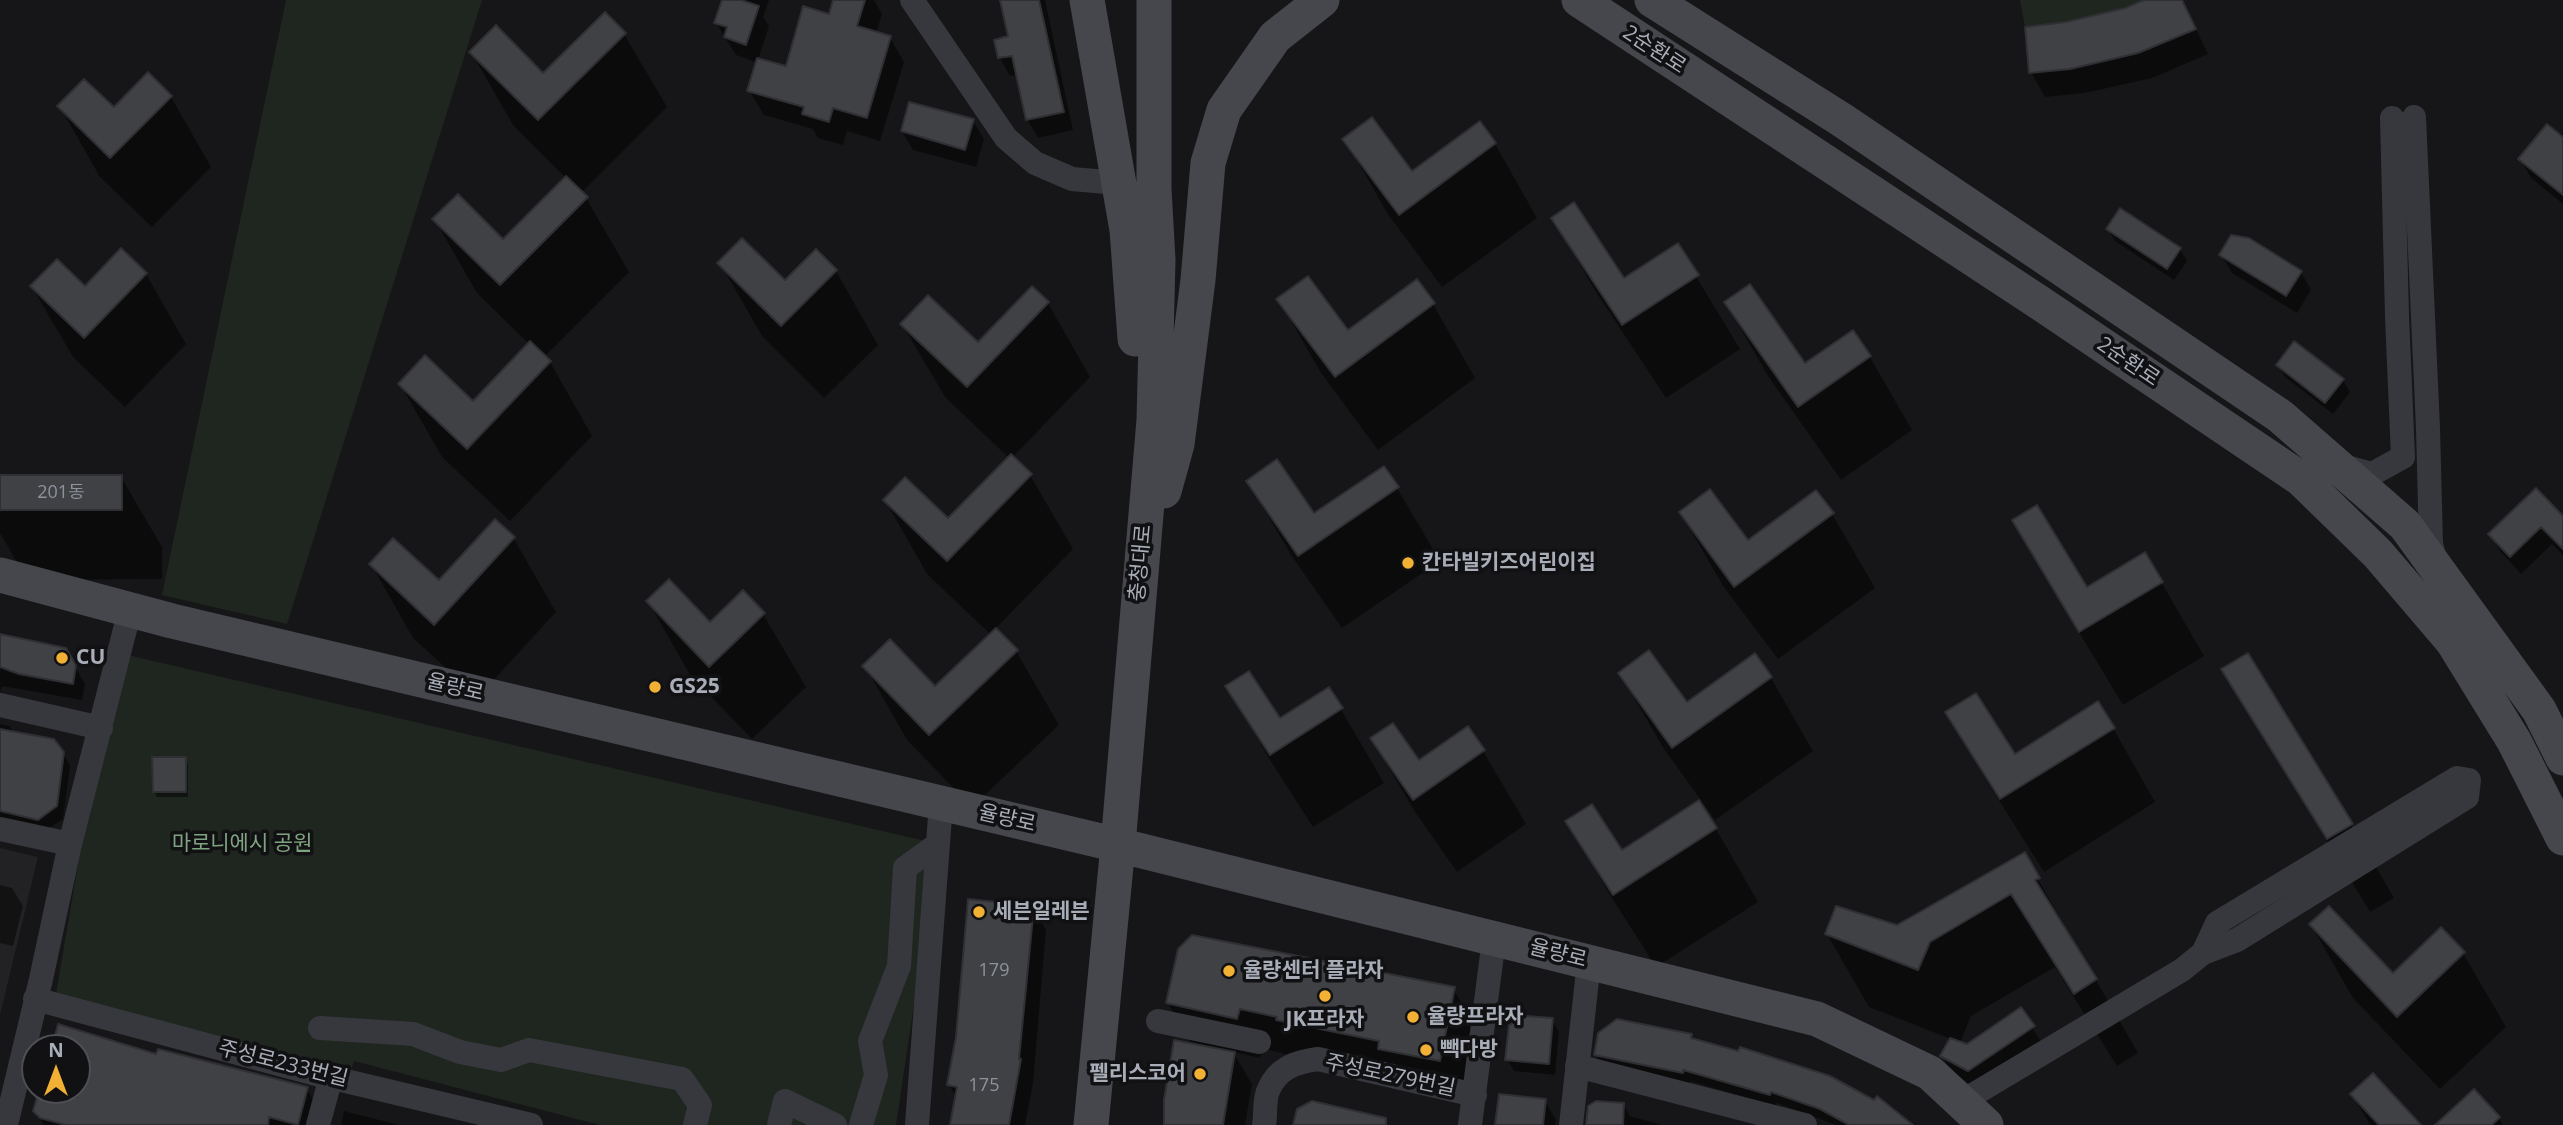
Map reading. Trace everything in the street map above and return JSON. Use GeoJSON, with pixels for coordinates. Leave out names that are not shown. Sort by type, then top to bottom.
{"type":"FeatureCollection","features":[{"type":"Feature","properties":{"kind":"street"},"geometry":{"type":"LineString","coordinates":[[912,0],[1006,138],[1035,163],[1072,179],[1118,183]]}},
{"type":"Feature","properties":{"kind":"street"},"geometry":{"type":"LineString","coordinates":[[1087,0],[1127,230],[1135,320],[1139,586]]}},
{"type":"Feature","properties":{"kind":"street","name":"충청대로"},"geometry":{"type":"LineString","coordinates":[[1091,1125],[1154,421],[1158,260],[1154,189],[1154,0]]}},
{"type":"Feature","properties":{"kind":"street"},"geometry":{"type":"LineString","coordinates":[[1139,586],[1177,444],[1198,281],[1208,163],[1224,110],[1275,37],[1322,0]]}},
{"type":"Feature","properties":{"kind":"street","name":"2순환로"},"geometry":{"type":"LineString","coordinates":[[1652,0],[1842,120],[2280,416],[2405,525],[2539,710],[2563,758]]}},
{"type":"Feature","properties":{"kind":"street","name":"2순환로"},"geometry":{"type":"LineString","coordinates":[[1580,2],[2040,303],[2301,479],[2378,554],[2453,642],[2514,741],[2563,838]]}},
{"type":"Feature","properties":{"kind":"street"},"geometry":{"type":"LineString","coordinates":[[2338,465],[2372,474],[2403,457],[2397,316],[2403,117],[2428,428],[2431,544],[2438,570]]}},
{"type":"Feature","properties":{"kind":"street","name":"율량로"},"geometry":{"type":"LineString","coordinates":[[0,575],[130,610],[1118,845],[1817,1019],[1930,1073],[1986,1125]]}},
{"type":"Feature","properties":{"kind":"street"},"geometry":{"type":"LineString","coordinates":[[7,1125],[70,844],[130,610]]}},
{"type":"Feature","properties":{"kind":"street"},"geometry":{"type":"LineString","coordinates":[[0,705],[101,728]]}},
{"type":"Feature","properties":{"kind":"street"},"geometry":{"type":"LineString","coordinates":[[1961,1102],[2182,970],[2203,953],[2237,940],[2467,797],[2469,780],[2457,778],[2217,923],[2203,953]]}},
{"type":"Feature","properties":{"kind":"street"},"geometry":{"type":"LineString","coordinates":[[917,1125],[941,803]]}},
{"type":"Feature","properties":{"kind":"street"},"geometry":{"type":"LineString","coordinates":[[0,829],[70,844]]}},
{"type":"Feature","properties":{"kind":"street"},"geometry":{"type":"LineString","coordinates":[[861,1125],[876,1075],[870,1041],[899,966],[905,868],[939,844]]}},
{"type":"Feature","properties":{"kind":"street","name":"주성로279번길"},"geometry":{"type":"LineString","coordinates":[[1471,1125],[1494,939]]}},
{"type":"Feature","properties":{"kind":"street"},"geometry":{"type":"LineString","coordinates":[[1571,1125],[1590,962]]}},
{"type":"Feature","properties":{"kind":"street","name":"주성로233번길"},"geometry":{"type":"LineString","coordinates":[[35,999],[331,1077],[531,1125]]}},
{"type":"Feature","properties":{"kind":"street"},"geometry":{"type":"LineString","coordinates":[[1157,1021],[1259,1042]]}},
{"type":"Feature","properties":{"kind":"street"},"geometry":{"type":"LineString","coordinates":[[320,1028],[413,1034],[460,1052],[501,1060],[529,1050],[682,1079],[700,1105],[695,1125]]}},
{"type":"Feature","properties":{"kind":"street","name":"주성로279번길"},"geometry":{"type":"LineString","coordinates":[[1264,1125],[1267,1092],[1279,1074],[1296,1062],[1318,1059],[1475,1095]]}},
{"type":"Feature","properties":{"kind":"street"},"geometry":{"type":"LineString","coordinates":[[1577,1066],[1805,1125]]}},
{"type":"Feature","properties":{"kind":"street"},"geometry":{"type":"LineString","coordinates":[[318,1125],[331,1077]]}},
{"type":"Feature","properties":{"kind":"street"},"geometry":{"type":"LineString","coordinates":[[779,1125],[785,1101],[835,1125]]}},
{"type":"Feature","properties":{"kind":"shaded area"},"geometry":{"type":"Polygon","coordinates":[[[0,848],[38,857],[0,1015],[0,848]]]}},
{"type":"Feature","properties":{"kind":"green space"},"geometry":{"type":"Polygon","coordinates":[[[286,0],[482,0],[287,624],[162,595],[286,0]]]}},
{"type":"Feature","properties":{"kind":"green space"},"geometry":{"type":"Polygon","coordinates":[[[2020,0],[2144,0],[2086,18],[2025,27],[2020,0]]]}},
{"type":"Feature","properties":{"kind":"green space","name":"마로니에시 공원"},"geometry":{"type":"Polygon","coordinates":[[[119,653],[938,844],[896,1125],[600,1125],[354,1061],[351,1070],[56,994],[101,728],[119,653]]]}},
{"type":"Feature","properties":{"kind":"building"},"geometry":{"type":"Polygon","coordinates":[[[722,0],[741,0],[759,6],[746,45],[724,37],[727,27],[714,23],[722,0]]]}},
{"type":"Feature","properties":{"kind":"building"},"geometry":{"type":"Polygon","coordinates":[[[833,0],[865,0],[857,26],[891,36],[867,118],[833,108],[829,122],[802,114],[804,107],[747,91],[757,58],[786,66],[803,6],[829,14],[833,0]]]}},
{"type":"Feature","properties":{"kind":"building"},"geometry":{"type":"Polygon","coordinates":[[[1000,0],[1039,0],[1064,112],[1026,120],[1012,56],[998,58],[994,40],[1008,36],[1000,0]]]}},
{"type":"Feature","properties":{"kind":"building"},"geometry":{"type":"Polygon","coordinates":[[[2144,0],[2182,0],[2196,29],[2138,53],[2070,69],[2029,73],[2025,27],[2066,22],[2125,8],[2144,0]]]}},
{"type":"Feature","properties":{"kind":"building"},"geometry":{"type":"Polygon","coordinates":[[[605,12],[626,33],[538,120],[469,52],[496,25],[543,73],[605,12]]]}},
{"type":"Feature","properties":{"kind":"building"},"geometry":{"type":"Polygon","coordinates":[[[148,72],[172,96],[110,158],[57,106],[84,79],[114,107],[148,72]]]}},
{"type":"Feature","properties":{"kind":"building"},"geometry":{"type":"Polygon","coordinates":[[[909,102],[974,119],[965,150],[901,131],[909,102]]]}},
{"type":"Feature","properties":{"kind":"building"},"geometry":{"type":"Polygon","coordinates":[[[1372,117],[1412,171],[1480,121],[1496,143],[1399,215],[1342,139],[1372,117]]]}},
{"type":"Feature","properties":{"kind":"building"},"geometry":{"type":"Polygon","coordinates":[[[2547,124],[2563,137],[2563,195],[2518,159],[2547,124]]]}},
{"type":"Feature","properties":{"kind":"building"},"geometry":{"type":"Polygon","coordinates":[[[566,176],[588,197],[500,285],[432,219],[458,194],[503,239],[566,176]]]}},
{"type":"Feature","properties":{"kind":"building"},"geometry":{"type":"Polygon","coordinates":[[[1574,202],[1624,278],[1678,243],[1699,275],[1622,325],[1551,218],[1574,202]]]}},
{"type":"Feature","properties":{"kind":"building"},"geometry":{"type":"Polygon","coordinates":[[[2120,208],[2181,248],[2167,269],[2106,229],[2120,208]]]}},
{"type":"Feature","properties":{"kind":"building"},"geometry":{"type":"Polygon","coordinates":[[[2231,235],[2249,238],[2302,271],[2286,296],[2219,255],[2231,235]]]}},
{"type":"Feature","properties":{"kind":"building"},"geometry":{"type":"Polygon","coordinates":[[[742,238],[785,280],[816,249],[837,270],[781,326],[717,263],[742,238]]]}},
{"type":"Feature","properties":{"kind":"building"},"geometry":{"type":"Polygon","coordinates":[[[121,248],[147,273],[84,338],[30,286],[57,259],[85,286],[121,248]]]}},
{"type":"Feature","properties":{"kind":"building"},"geometry":{"type":"Polygon","coordinates":[[[1308,276],[1348,330],[1417,279],[1435,303],[1335,377],[1276,299],[1308,276]]]}},
{"type":"Feature","properties":{"kind":"building"},"geometry":{"type":"Polygon","coordinates":[[[1750,284],[1805,363],[1853,330],[1871,356],[1798,407],[1724,302],[1750,284]]]}},
{"type":"Feature","properties":{"kind":"building"},"geometry":{"type":"Polygon","coordinates":[[[1032,286],[1049,302],[967,387],[900,324],[928,295],[978,342],[1032,286]]]}},
{"type":"Feature","properties":{"kind":"building"},"geometry":{"type":"Polygon","coordinates":[[[530,341],[551,361],[467,449],[398,384],[425,355],[473,401],[530,341]]]}},
{"type":"Feature","properties":{"kind":"building"},"geometry":{"type":"Polygon","coordinates":[[[2294,341],[2344,379],[2325,403],[2276,365],[2294,341]]]}},
{"type":"Feature","properties":{"kind":"building"},"geometry":{"type":"Polygon","coordinates":[[[1011,454],[1032,474],[947,561],[883,500],[905,477],[948,518],[1011,454]]]}},
{"type":"Feature","properties":{"kind":"building"},"geometry":{"type":"Polygon","coordinates":[[[1277,459],[1314,513],[1384,466],[1399,487],[1298,556],[1246,481],[1277,459]]]}},
{"type":"Feature","properties":{"kind":"building"},"geometry":{"type":"Polygon","coordinates":[[[0,475],[122,475],[122,510],[0,510],[0,475]]]}},
{"type":"Feature","properties":{"kind":"building"},"geometry":{"type":"Polygon","coordinates":[[[2536,488],[2563,516],[2563,549],[2541,527],[2510,557],[2488,534],[2536,488]]]}},
{"type":"Feature","properties":{"kind":"building"},"geometry":{"type":"Polygon","coordinates":[[[1710,489],[1748,540],[1816,490],[1834,513],[1734,587],[1679,512],[1710,489]]]}},
{"type":"Feature","properties":{"kind":"building"},"geometry":{"type":"Polygon","coordinates":[[[2037,505],[2087,587],[2145,552],[2163,582],[2079,632],[2012,520],[2037,505]]]}},
{"type":"Feature","properties":{"kind":"building"},"geometry":{"type":"Polygon","coordinates":[[[495,519],[515,537],[434,625],[369,564],[393,538],[439,580],[495,519]]]}},
{"type":"Feature","properties":{"kind":"building"},"geometry":{"type":"Polygon","coordinates":[[[669,579],[710,622],[743,590],[765,613],[709,667],[646,601],[669,579]]]}},
{"type":"Feature","properties":{"kind":"building"},"geometry":{"type":"Polygon","coordinates":[[[996,628],[1018,650],[929,735],[862,666],[890,639],[935,686],[996,628]]]}},
{"type":"Feature","properties":{"kind":"building"},"geometry":{"type":"Polygon","coordinates":[[[0,634],[66,648],[76,665],[73,684],[19,674],[0,667],[0,634]]]}},
{"type":"Feature","properties":{"kind":"building"},"geometry":{"type":"Polygon","coordinates":[[[1649,650],[1687,702],[1755,653],[1772,677],[1672,748],[1618,673],[1649,650]]]}},
{"type":"Feature","properties":{"kind":"building"},"geometry":{"type":"Polygon","coordinates":[[[2248,653],[2353,824],[2327,839],[2221,669],[2248,653]]]}},
{"type":"Feature","properties":{"kind":"building"},"geometry":{"type":"Polygon","coordinates":[[[1249,671],[1280,718],[1329,687],[1343,708],[1270,755],[1225,686],[1249,671]]]}},
{"type":"Feature","properties":{"kind":"building"},"geometry":{"type":"Polygon","coordinates":[[[1976,693],[2015,754],[2098,701],[2115,728],[2000,799],[1945,712],[1976,693]]]}},
{"type":"Feature","properties":{"kind":"building"},"geometry":{"type":"Polygon","coordinates":[[[1393,723],[1419,760],[1468,726],[1485,750],[1413,800],[1370,738],[1393,723]]]}},
{"type":"Feature","properties":{"kind":"building"},"geometry":{"type":"Polygon","coordinates":[[[0,729],[54,739],[64,752],[57,806],[38,820],[0,811],[0,729]]]}},
{"type":"Feature","properties":{"kind":"building"},"geometry":{"type":"Polygon","coordinates":[[[152,757],[186,757],[186,792],[153,792],[152,757]]]}},
{"type":"Feature","properties":{"kind":"building"},"geometry":{"type":"Polygon","coordinates":[[[1699,800],[1717,828],[1613,895],[1565,821],[1592,804],[1622,850],[1699,800]]]}},
{"type":"Feature","properties":{"kind":"building"},"geometry":{"type":"Polygon","coordinates":[[[2025,852],[2040,878],[2035,880],[2097,979],[2074,994],[2011,894],[1930,942],[1918,970],[1825,934],[1836,906],[1897,925],[2025,852]]]}},
{"type":"Feature","properties":{"kind":"building"},"geometry":{"type":"Polygon","coordinates":[[[968,899],[1034,906],[1021,1059],[1009,1125],[950,1125],[957,1087],[947,1085],[956,1037],[968,899]]]}},
{"type":"Feature","properties":{"kind":"building"},"geometry":{"type":"Polygon","coordinates":[[[2329,906],[2393,973],[2441,927],[2465,952],[2397,1017],[2309,924],[2329,906]]]}},
{"type":"Feature","properties":{"kind":"building"},"geometry":{"type":"Polygon","coordinates":[[[1192,935],[1455,987],[1440,1061],[1378,1049],[1379,1041],[1276,1020],[1277,1017],[1240,1009],[1237,1019],[1166,1003],[1178,949],[1192,935]]]}},
{"type":"Feature","properties":{"kind":"building"},"geometry":{"type":"Polygon","coordinates":[[[2021,1007],[2035,1026],[1968,1071],[1940,1056],[1950,1038],[1967,1044],[2021,1007]]]}},
{"type":"Feature","properties":{"kind":"building"},"geometry":{"type":"Polygon","coordinates":[[[1526,1016],[1553,1018],[1549,1064],[1505,1060],[1509,1025],[1526,1016]]]}},
{"type":"Feature","properties":{"kind":"building"},"geometry":{"type":"Polygon","coordinates":[[[1617,1019],[1692,1034],[1691,1038],[1738,1051],[1740,1047],[1830,1076],[1874,1100],[1877,1096],[1913,1125],[1849,1125],[1820,1109],[1771,1092],[1770,1095],[1683,1070],[1683,1073],[1594,1055],[1598,1033],[1617,1019]]]}},
{"type":"Feature","properties":{"kind":"building"},"geometry":{"type":"Polygon","coordinates":[[[58,1024],[91,1034],[56,1034],[58,1024]]]}},
{"type":"Feature","properties":{"kind":"building"},"geometry":{"type":"Polygon","coordinates":[[[91,1034],[156,1054],[158,1049],[308,1087],[298,1125],[269,1117],[268,1125],[66,1125],[40,1118],[33,1111],[35,1104],[91,1104],[91,1034]]]}},
{"type":"Feature","properties":{"kind":"building","name":"펠리스코어"},"geometry":{"type":"Polygon","coordinates":[[[1174,1040],[1235,1052],[1223,1125],[1164,1125],[1164,1100],[1174,1040]]]}},
{"type":"Feature","properties":{"kind":"building"},"geometry":{"type":"Polygon","coordinates":[[[2373,1073],[2421,1125],[2379,1125],[2350,1094],[2373,1073]]]}},
{"type":"Feature","properties":{"kind":"building"},"geometry":{"type":"Polygon","coordinates":[[[2474,1089],[2500,1117],[2492,1125],[2435,1125],[2474,1089]]]}},
{"type":"Feature","properties":{"kind":"building"},"geometry":{"type":"Polygon","coordinates":[[[1499,1094],[1546,1099],[1543,1125],[1495,1125],[1499,1094]]]}},
{"type":"Feature","properties":{"kind":"building"},"geometry":{"type":"Polygon","coordinates":[[[1312,1101],[1386,1118],[1386,1125],[1293,1125],[1297,1109],[1312,1101]]]}},
{"type":"Feature","properties":{"kind":"building"},"geometry":{"type":"Polygon","coordinates":[[[1596,1101],[1624,1103],[1623,1125],[1586,1125],[1588,1106],[1596,1101]]]}},
{"type":"Feature","properties":{"kind":"place","name":"칸타빌키즈어린이집"},"geometry":{"type":"Point","coordinates":[1408,563]}},
{"type":"Feature","properties":{"kind":"place","name":"CU"},"geometry":{"type":"Point","coordinates":[62,658]}},
{"type":"Feature","properties":{"kind":"place","name":"GS25"},"geometry":{"type":"Point","coordinates":[655,687]}},
{"type":"Feature","properties":{"kind":"place","name":"세븐일레븐"},"geometry":{"type":"Point","coordinates":[979,912]}},
{"type":"Feature","properties":{"kind":"place","name":"율량센터 플라자"},"geometry":{"type":"Point","coordinates":[1229,971]}},
{"type":"Feature","properties":{"kind":"place","name":"JK프라자"},"geometry":{"type":"Point","coordinates":[1325,996]}},
{"type":"Feature","properties":{"kind":"place","name":"율량프라자"},"geometry":{"type":"Point","coordinates":[1413,1017]}},
{"type":"Feature","properties":{"kind":"place","name":"빽다방"},"geometry":{"type":"Point","coordinates":[1426,1050]}},
{"type":"Feature","properties":{"kind":"place","name":"펠리스코어"},"geometry":{"type":"Point","coordinates":[1200,1074]}}]}
